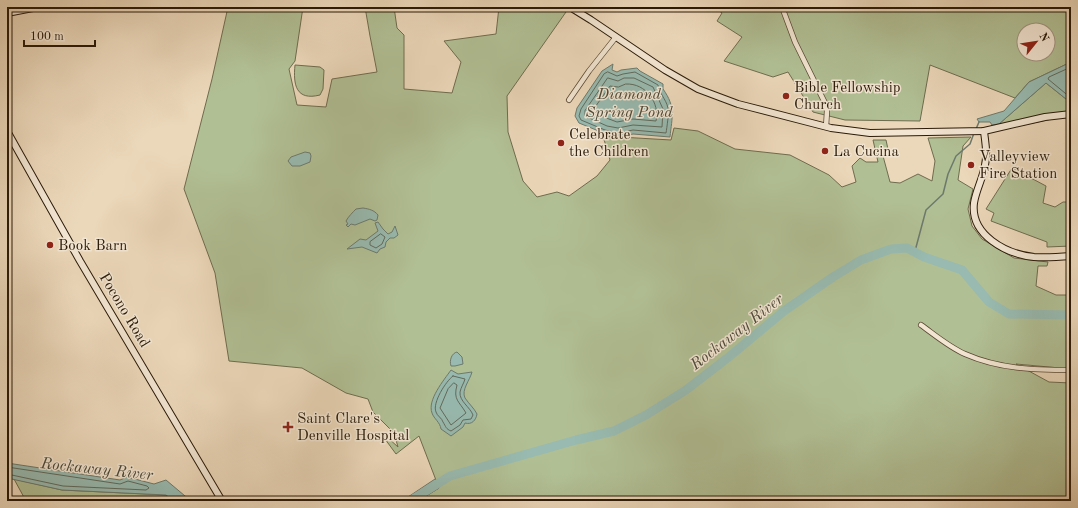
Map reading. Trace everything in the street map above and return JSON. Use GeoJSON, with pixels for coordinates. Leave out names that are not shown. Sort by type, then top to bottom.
{"type":"FeatureCollection","features":[{"type":"Feature","properties":{"kind":"street"},"geometry":{"type":"LineString","coordinates":[[7,12],[38,7]]}},
{"type":"Feature","properties":{"kind":"street"},"geometry":{"type":"LineString","coordinates":[[570,7],[665,70],[704,92],[738,104],[826,127],[870,133],[981,131],[1071,114]]}},
{"type":"Feature","properties":{"kind":"street"},"geometry":{"type":"LineString","coordinates":[[782,7],[795,42],[825,103],[827,111],[826,127]]}},
{"type":"Feature","properties":{"kind":"street"},"geometry":{"type":"LineString","coordinates":[[569,100],[589,70],[616,37]]}},
{"type":"Feature","properties":{"kind":"street","name":"Pocono Road"},"geometry":{"type":"LineString","coordinates":[[7,130],[80,261],[222,501]]}},
{"type":"Feature","properties":{"kind":"street"},"geometry":{"type":"LineString","coordinates":[[981,131],[986,149],[986,159],[975,195],[973,209],[978,227],[996,244],[1020,254],[1034,256],[1071,256]]}},
{"type":"Feature","properties":{"kind":"street"},"geometry":{"type":"LineString","coordinates":[[921,325],[964,354],[985,362],[1030,370],[1071,370]]}},
{"type":"Feature","properties":{"kind":"green space"},"geometry":{"type":"Polygon","coordinates":[[[228,7],[303,7],[295,61],[289,69],[297,105],[326,107],[332,79],[377,72],[365,7],[394,7],[397,28],[404,35],[404,89],[452,93],[461,62],[444,41],[496,34],[499,7],[549,7],[566,12],[507,96],[508,132],[523,181],[537,197],[557,192],[569,196],[597,176],[610,160],[603,136],[671,140],[674,128],[698,131],[735,149],[790,155],[829,175],[842,187],[856,182],[852,166],[860,158],[866,162],[878,162],[873,140],[886,140],[889,154],[883,156],[890,182],[900,183],[918,174],[932,181],[935,161],[928,138],[971,137],[963,146],[958,180],[973,189],[968,209],[972,226],[982,239],[1014,258],[1048,262],[1047,266],[1038,266],[1036,286],[1056,295],[1071,295],[1071,369],[1016,364],[1049,382],[1071,383],[1071,501],[418,501],[439,488],[419,436],[396,454],[385,439],[387,437],[398,447],[394,433],[373,412],[368,399],[346,393],[302,368],[229,361],[215,273],[184,189],[212,79],[228,7]]]}},
{"type":"Feature","properties":{"kind":"green space"},"geometry":{"type":"Polygon","coordinates":[[[714,7],[1071,7],[1071,62],[1029,82],[1015,98],[930,65],[920,121],[845,120],[813,112],[788,72],[773,77],[724,61],[742,37],[717,21],[722,13],[714,7]]]}},
{"type":"Feature","properties":{"kind":"green space"},"geometry":{"type":"Polygon","coordinates":[[[295,65],[320,67],[324,70],[323,89],[320,95],[306,96],[298,90],[295,79],[295,65]]]}},
{"type":"Feature","properties":{"kind":"green space"},"geometry":{"type":"Polygon","coordinates":[[[1046,83],[1071,103],[1071,115],[995,131],[992,125],[999,124],[1046,83]]]}},
{"type":"Feature","properties":{"kind":"green space"},"geometry":{"type":"Polygon","coordinates":[[[1012,168],[1046,186],[1043,203],[1055,207],[1063,202],[1071,202],[1071,246],[1047,247],[1047,242],[991,221],[994,213],[986,209],[1012,168]]]}},
{"type":"Feature","properties":{"kind":"green space"},"geometry":{"type":"Polygon","coordinates":[[[14,479],[62,490],[166,495],[174,501],[26,501],[14,479]]]}},
{"type":"Feature","properties":{"kind":"water"},"geometry":{"type":"Polygon","coordinates":[[[1071,62],[1071,103],[1046,83],[999,124],[992,125],[990,122],[979,122],[977,119],[1004,111],[1029,82],[1071,62]]]}},
{"type":"Feature","properties":{"kind":"water","name":"Diamond Spring Pond"},"geometry":{"type":"Polygon","coordinates":[[[613,64],[612,70],[617,72],[637,68],[663,84],[663,89],[670,101],[672,112],[670,137],[633,134],[618,138],[579,123],[575,116],[577,108],[602,71],[613,64]]]}},
{"type":"Feature","properties":{"kind":"water"},"geometry":{"type":"Polygon","coordinates":[[[305,152],[310,153],[310,162],[300,166],[292,166],[288,161],[291,157],[305,152]]]}},
{"type":"Feature","properties":{"kind":"water"},"geometry":{"type":"Polygon","coordinates":[[[363,208],[376,213],[378,215],[377,220],[375,221],[370,219],[355,225],[351,224],[348,227],[346,225],[348,224],[346,221],[349,216],[356,209],[363,208]]]}},
{"type":"Feature","properties":{"kind":"water"},"geometry":{"type":"Polygon","coordinates":[[[378,222],[388,234],[392,232],[395,226],[398,235],[394,238],[390,238],[386,242],[385,247],[380,249],[377,253],[362,247],[347,249],[360,239],[366,240],[378,231],[375,223],[378,222]]]}},
{"type":"Feature","properties":{"kind":"water"},"geometry":{"type":"Polygon","coordinates":[[[457,352],[462,357],[463,364],[451,366],[451,357],[457,352]]]}},
{"type":"Feature","properties":{"kind":"water"},"geometry":{"type":"Polygon","coordinates":[[[451,370],[458,374],[472,372],[465,388],[464,395],[477,414],[473,422],[465,423],[463,427],[451,436],[441,429],[432,413],[431,408],[437,390],[451,370]]]}},
{"type":"Feature","properties":{"kind":"water"},"geometry":{"type":"Polygon","coordinates":[[[7,463],[120,480],[127,477],[154,484],[166,480],[191,501],[174,501],[166,495],[62,490],[7,478],[7,463]]]}},
{"type":"Feature","properties":{"kind":"water"},"geometry":{"type":"Polygon","coordinates":[[[435,479],[439,488],[418,501],[402,501],[435,479]]]}},
{"type":"Feature","properties":{"kind":"waterway"},"geometry":{"type":"LineString","coordinates":[[976,129],[979,122]]}},
{"type":"Feature","properties":{"kind":"waterway"},"geometry":{"type":"LineString","coordinates":[[915,251],[926,210],[943,194],[948,174],[956,156],[970,144],[974,133]]}},
{"type":"Feature","properties":{"kind":"waterway","name":"Rockaway River"},"geometry":{"type":"LineString","coordinates":[[410,501],[450,476],[576,440],[614,431],[646,415],[686,390],[784,311],[833,277],[861,260],[891,249],[907,248],[924,257],[962,270],[989,302],[1009,314],[1071,315]]}},
{"type":"Feature","properties":{"kind":"place","name":"Bible Fellowship Church"},"geometry":{"type":"Point","coordinates":[786,96]}},
{"type":"Feature","properties":{"kind":"place","name":"Celebrate the Children"},"geometry":{"type":"Point","coordinates":[561,143]}},
{"type":"Feature","properties":{"kind":"place","name":"La Cucina"},"geometry":{"type":"Point","coordinates":[825,151]}},
{"type":"Feature","properties":{"kind":"place","name":"Valleyview Fire Station"},"geometry":{"type":"Point","coordinates":[971,165]}},
{"type":"Feature","properties":{"kind":"place","name":"Book Barn"},"geometry":{"type":"Point","coordinates":[50,245]}},
{"type":"Feature","properties":{"kind":"place","name":"Saint Clare's Denville Hospital"},"geometry":{"type":"Point","coordinates":[288,427]}}]}
